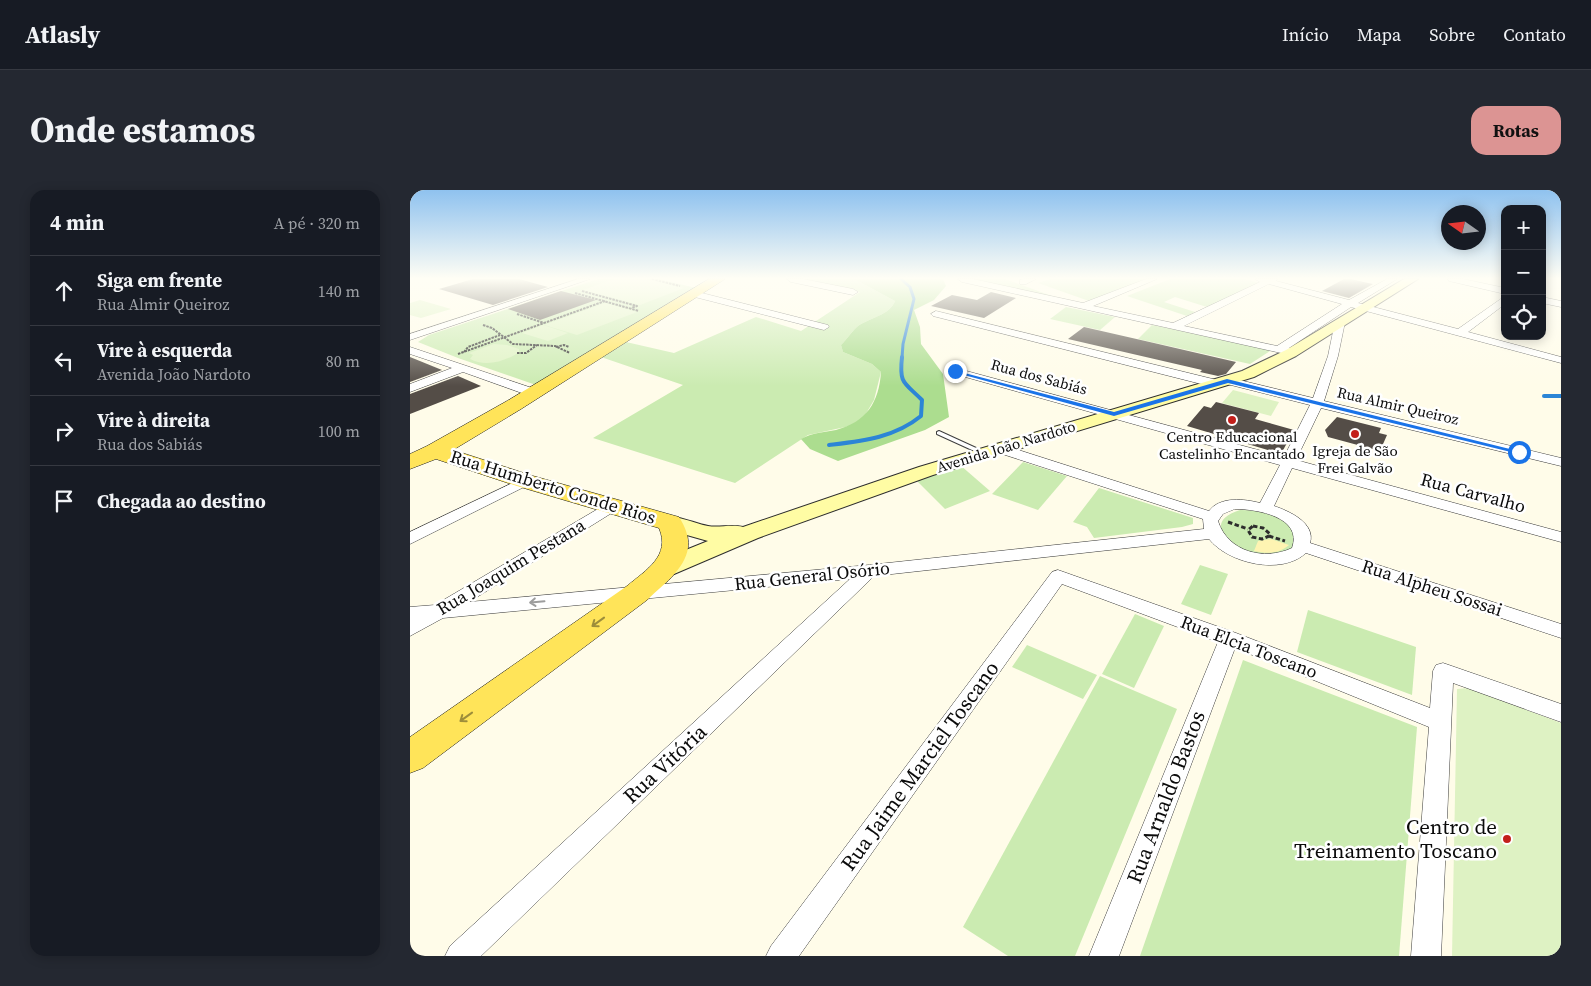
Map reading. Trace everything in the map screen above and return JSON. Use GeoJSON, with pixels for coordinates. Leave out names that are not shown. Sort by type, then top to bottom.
{"type":"FeatureCollection","features":[{"type":"Feature","properties":{"kind":"main road"},"geometry":{"type":"LineString","coordinates":[[410,460],[436,451],[660,315]]}},
{"type":"Feature","properties":{"kind":"main road","name":"Rua Humberto Conde Rios"},"geometry":{"type":"LineString","coordinates":[[436,451],[525,480],[670,523]]}},
{"type":"Feature","properties":{"kind":"main road"},"geometry":{"type":"LineString","coordinates":[[410,757],[637,593],[665,568],[675,554],[677,544],[676,535],[670,523]]}},
{"type":"Feature","properties":{"kind":"street"},"geometry":{"type":"LineString","coordinates":[[410,337],[478,315]]}},
{"type":"Feature","properties":{"kind":"street"},"geometry":{"type":"LineString","coordinates":[[776,315],[824,327]]}},
{"type":"Feature","properties":{"kind":"street","name":"Rua Almir Queiroz"},"geometry":{"type":"LineString","coordinates":[[939,315],[1561,462]]}},
{"type":"Feature","properties":{"kind":"street"},"geometry":{"type":"LineString","coordinates":[[1127,315],[1285,351]]}},
{"type":"Feature","properties":{"kind":"street"},"geometry":{"type":"LineString","coordinates":[[1175,326],[1197,315]]}},
{"type":"Feature","properties":{"kind":"street","name":"Avenida João Nardoto"},"geometry":{"type":"LineString","coordinates":[[665,568],[750,533],[926,471],[1222,383],[1257,370],[1334,315]]}},
{"type":"Feature","properties":{"kind":"street","name":"Avenida João Nardoto"},"geometry":{"type":"LineString","coordinates":[[1285,351],[1352,315]]}},
{"type":"Feature","properties":{"kind":"street"},"geometry":{"type":"LineString","coordinates":[[1390,315],[1561,360]]}},
{"type":"Feature","properties":{"kind":"street"},"geometry":{"type":"LineString","coordinates":[[1460,333],[1484,315]]}},
{"type":"Feature","properties":{"kind":"street"},"geometry":{"type":"LineString","coordinates":[[1266,507],[1317,404],[1333,356],[1340,322]]}},
{"type":"Feature","properties":{"kind":"street"},"geometry":{"type":"LineString","coordinates":[[410,350],[534,393]]}},
{"type":"Feature","properties":{"kind":"street"},"geometry":{"type":"LineString","coordinates":[[410,388],[463,368]]}},
{"type":"Feature","properties":{"kind":"street","name":"Rua dos Sabiás"},"geometry":{"type":"LineString","coordinates":[[955,371],[1114,414]]}},
{"type":"Feature","properties":{"kind":"street","name":"Rua Carvalho"},"geometry":{"type":"LineString","coordinates":[[1114,414],[1561,537]]}},
{"type":"Feature","properties":{"kind":"street"},"geometry":{"type":"LineString","coordinates":[[993,452],[1212,525],[1225,546],[1240,554],[1256,559],[1286,559],[1299,551],[1302,546],[1302,534],[1298,527],[1285,516],[1266,507],[1233,504],[1224,507],[1212,525]]}},
{"type":"Feature","properties":{"kind":"street"},"geometry":{"type":"LineString","coordinates":[[410,540],[525,480]]}},
{"type":"Feature","properties":{"kind":"street","name":"Rua Joaquim Pestana"},"geometry":{"type":"LineString","coordinates":[[410,629],[613,506]]}},
{"type":"Feature","properties":{"kind":"street","name":"Avenida João Nardoto"},"geometry":{"type":"LineString","coordinates":[[670,523],[709,534],[750,533]]}},
{"type":"Feature","properties":{"kind":"street","name":"Rua General Osório"},"geometry":{"type":"LineString","coordinates":[[410,614],[868,571],[1058,551],[1212,525]]}},
{"type":"Feature","properties":{"kind":"street","name":"Rua Alpheu Sossai"},"geometry":{"type":"LineString","coordinates":[[1302,546],[1561,631]]}},
{"type":"Feature","properties":{"kind":"street"},"geometry":{"type":"LineString","coordinates":[[1058,551],[1058,576]]}},
{"type":"Feature","properties":{"kind":"street","name":"Rua Vitória"},"geometry":{"type":"LineString","coordinates":[[460,956],[868,571]]}},
{"type":"Feature","properties":{"kind":"street","name":"Rua Elcia Toscano"},"geometry":{"type":"LineString","coordinates":[[1058,576],[1229,638],[1439,721]]}},
{"type":"Feature","properties":{"kind":"street","name":"Rua Jaime Marciel Toscano"},"geometry":{"type":"LineString","coordinates":[[781,956],[1058,576]]}},
{"type":"Feature","properties":{"kind":"street","name":"Rua Arnaldo Bastos"},"geometry":{"type":"LineString","coordinates":[[1104,956],[1229,638]]}},
{"type":"Feature","properties":{"kind":"street"},"geometry":{"type":"LineString","coordinates":[[1426,956],[1443,671],[1561,713]]}},
{"type":"Feature","properties":{"kind":"lane"},"geometry":{"type":"LineString","coordinates":[[939,433],[993,452]]}},
{"type":"Feature","properties":{"kind":"path"},"geometry":{"type":"LineString","coordinates":[[518,315],[545,323]]}},
{"type":"Feature","properties":{"kind":"path"},"geometry":{"type":"LineString","coordinates":[[457,354],[567,315]]}},
{"type":"Feature","properties":{"kind":"path"},"geometry":{"type":"LineString","coordinates":[[464,352],[469,346],[500,335]]}},
{"type":"Feature","properties":{"kind":"path"},"geometry":{"type":"LineString","coordinates":[[486,344],[490,345]]}},
{"type":"Feature","properties":{"kind":"path"},"geometry":{"type":"LineString","coordinates":[[517,353],[527,354],[538,345]]}},
{"type":"Feature","properties":{"kind":"path"},"geometry":{"type":"LineString","coordinates":[[556,347],[564,345],[569,347]]}},
{"type":"Feature","properties":{"kind":"path"},"geometry":{"type":"LineString","coordinates":[[468,351],[472,352]]}},
{"type":"Feature","properties":{"kind":"path"},"geometry":{"type":"LineString","coordinates":[[1253,526],[1263,528],[1270,534],[1262,539],[1252,536],[1248,530],[1253,526]]}},
{"type":"Feature","properties":{"kind":"green space"},"geometry":{"type":"Polygon","coordinates":[[[410,315],[432,315],[421,318],[410,315]]]}},
{"type":"Feature","properties":{"kind":"green space"},"geometry":{"type":"Polygon","coordinates":[[[490,315],[652,315],[536,385],[418,342],[429,335],[490,315]]]}},
{"type":"Feature","properties":{"kind":"green space"},"geometry":{"type":"Polygon","coordinates":[[[572,315],[630,315],[577,335],[544,325],[572,315]]]}},
{"type":"Feature","properties":{"kind":"green space"},"geometry":{"type":"Polygon","coordinates":[[[826,315],[880,315],[858,326],[841,345],[843,352],[872,364],[881,372],[874,400],[864,417],[850,426],[808,435],[735,483],[593,438],[683,385],[601,357],[626,342],[674,353],[756,317],[801,331],[826,315]]]}},
{"type":"Feature","properties":{"kind":"green space"},"geometry":{"type":"Polygon","coordinates":[[[880,315],[916,315],[920,327],[921,344],[943,374],[949,417],[925,430],[838,461],[810,449],[801,439],[814,434],[836,430],[855,422],[869,410],[874,402],[880,383],[881,372],[872,364],[843,352],[841,345],[863,323],[880,315]]]}},
{"type":"Feature","properties":{"kind":"green space"},"geometry":{"type":"Polygon","coordinates":[[[1056,315],[1104,315],[1115,317],[1100,330],[1050,319],[1056,315]]]}},
{"type":"Feature","properties":{"kind":"green space"},"geometry":{"type":"Polygon","coordinates":[[[543,325],[568,333],[548,341],[522,333],[543,325]]]}},
{"type":"Feature","properties":{"kind":"green space"},"geometry":{"type":"Polygon","coordinates":[[[1152,325],[1273,349],[1250,364],[1138,339],[1152,325]]]}},
{"type":"Feature","properties":{"kind":"green space"},"geometry":{"type":"Polygon","coordinates":[[[494,344],[507,345],[519,349],[519,352],[501,361],[488,363],[470,359],[473,355],[469,353],[494,344]]]}},
{"type":"Feature","properties":{"kind":"green space"},"geometry":{"type":"Polygon","coordinates":[[[1233,390],[1279,402],[1271,416],[1222,403],[1233,390]]]}},
{"type":"Feature","properties":{"kind":"green space"},"geometry":{"type":"Polygon","coordinates":[[[1023,462],[1067,476],[1038,510],[992,494],[1023,462]]]}},
{"type":"Feature","properties":{"kind":"green space"},"geometry":{"type":"Polygon","coordinates":[[[960,465],[990,491],[945,509],[917,481],[960,465]]]}},
{"type":"Feature","properties":{"kind":"green space"},"geometry":{"type":"Polygon","coordinates":[[[1099,488],[1193,518],[1193,524],[1094,538],[1087,527],[1073,522],[1099,488]]]}},
{"type":"Feature","properties":{"kind":"green space"},"geometry":{"type":"Polygon","coordinates":[[[1240,510],[1269,514],[1288,524],[1294,529],[1294,551],[1272,556],[1259,556],[1240,549],[1231,543],[1221,529],[1222,522],[1228,516],[1240,510]]]}},
{"type":"Feature","properties":{"kind":"green space"},"geometry":{"type":"Polygon","coordinates":[[[1200,565],[1228,574],[1211,615],[1181,604],[1200,565]]]}},
{"type":"Feature","properties":{"kind":"green space"},"geometry":{"type":"Polygon","coordinates":[[[1308,610],[1416,647],[1412,695],[1297,652],[1308,610]]]}},
{"type":"Feature","properties":{"kind":"green space"},"geometry":{"type":"Polygon","coordinates":[[[1135,614],[1164,626],[1134,688],[1102,674],[1135,614]]]}},
{"type":"Feature","properties":{"kind":"green space"},"geometry":{"type":"Polygon","coordinates":[[[1027,645],[1097,675],[1083,699],[1012,667],[1027,645]]]}},
{"type":"Feature","properties":{"kind":"green space"},"geometry":{"type":"Polygon","coordinates":[[[1243,660],[1417,727],[1399,956],[1140,956],[1243,660]]]}},
{"type":"Feature","properties":{"kind":"green space"},"geometry":{"type":"Polygon","coordinates":[[[1100,676],[1177,709],[1075,956],[1008,956],[963,927],[1100,676]]]}},
{"type":"Feature","properties":{"kind":"green space","name":"Centro de Treinamento Toscano"},"geometry":{"type":"Polygon","coordinates":[[[1468,688],[1561,723],[1561,956],[1452,956],[1457,689],[1468,688]]]}},
{"type":"Feature","properties":{"kind":"sand"},"geometry":{"type":"Polygon","coordinates":[[[1271,539],[1289,545],[1273,552],[1254,551],[1258,541],[1271,539]]]}},
{"type":"Feature","properties":{"kind":"building"},"geometry":{"type":"Polygon","coordinates":[[[525,315],[555,315],[540,320],[525,315]]]}},
{"type":"Feature","properties":{"kind":"building"},"geometry":{"type":"Polygon","coordinates":[[[970,315],[989,315],[984,318],[970,315]]]}},
{"type":"Feature","properties":{"kind":"building"},"geometry":{"type":"Polygon","coordinates":[[[1084,327],[1236,362],[1226,374],[1218,376],[1200,372],[1202,370],[1068,339],[1084,327]]]}},
{"type":"Feature","properties":{"kind":"building"},"geometry":{"type":"Polygon","coordinates":[[[410,357],[442,370],[410,382],[410,357]]]}},
{"type":"Feature","properties":{"kind":"building"},"geometry":{"type":"Polygon","coordinates":[[[458,376],[481,386],[410,414],[410,394],[458,376]]]}},
{"type":"Feature","properties":{"kind":"building"},"geometry":{"type":"Polygon","coordinates":[[[1216,402],[1259,413],[1255,419],[1294,430],[1281,454],[1187,426],[1204,406],[1211,408],[1216,402]]]}},
{"type":"Feature","properties":{"kind":"building","name":"Igreja de São Frei Galvão"},"geometry":{"type":"Polygon","coordinates":[[[1337,417],[1381,428],[1379,433],[1387,435],[1380,451],[1328,437],[1325,430],[1337,417]]]}},
{"type":"Feature","properties":{"kind":"waterway"},"geometry":{"type":"LineString","coordinates":[[902,358],[903,344],[910,315]]}},
{"type":"Feature","properties":{"kind":"waterway"},"geometry":{"type":"LineString","coordinates":[[829,445],[865,440],[889,434],[921,416],[922,400],[907,386],[902,378],[902,357]]}},
{"type":"Feature","properties":{"kind":"waterway"},"geometry":{"type":"LineString","coordinates":[[1544,396],[1561,396]]}},
{"type":"Feature","properties":{"kind":"place","name":"Centro Educacional Castelinho Encantado"},"geometry":{"type":"Point","coordinates":[1232,420]}},
{"type":"Feature","properties":{"kind":"place","name":"Igreja de São Frei Galvão"},"geometry":{"type":"Point","coordinates":[1355,434]}},
{"type":"Feature","properties":{"kind":"place","name":"Centro de Treinamento Toscano"},"geometry":{"type":"Point","coordinates":[1507,839]}},
{"type":"Feature","properties":{"kind":"route"},"geometry":{"type":"LineString","coordinates":[[955,371],[1114,414],[1227,381],[1519,452]]}}]}
